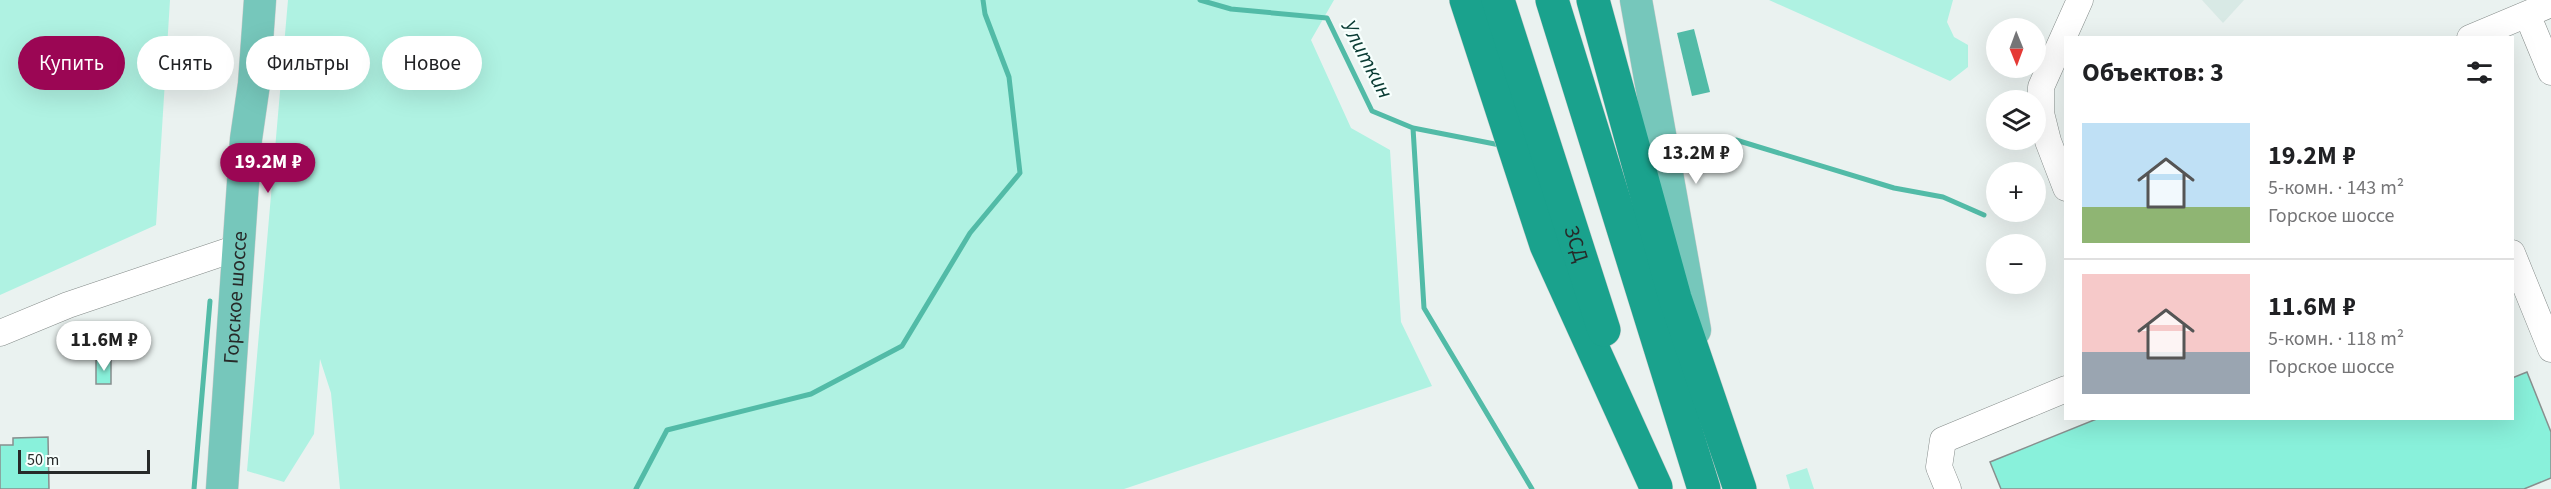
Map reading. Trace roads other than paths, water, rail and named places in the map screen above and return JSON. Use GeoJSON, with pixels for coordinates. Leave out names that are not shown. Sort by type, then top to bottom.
{"type":"FeatureCollection","features":[{"type":"Feature","properties":{"kind":"highway"},"geometry":{"type":"LineString","coordinates":[[1466,0],[1546,245],[1656,488]]}},
{"type":"Feature","properties":{"kind":"highway","name":"ЗСД"},"geometry":{"type":"LineString","coordinates":[[1498,0],[1656,488]]}},
{"type":"Feature","properties":{"kind":"highway"},"geometry":{"type":"LineString","coordinates":[[1552,0],[1704,489]]}},
{"type":"Feature","properties":{"kind":"highway"},"geometry":{"type":"LineString","coordinates":[[1593,0],[1675,298],[1740,489]]}},
{"type":"Feature","properties":{"kind":"main road"},"geometry":{"type":"LineString","coordinates":[[246,0],[246,138]]}},
{"type":"Feature","properties":{"kind":"main road","name":"Горское шоссе"},"geometry":{"type":"LineString","coordinates":[[222,489],[246,138],[254,84],[260,0]]}},
{"type":"Feature","properties":{"kind":"main road"},"geometry":{"type":"LineString","coordinates":[[1636,0],[1691,295],[1702,378]]}},
{"type":"Feature","properties":{"kind":"street"},"geometry":{"type":"LineString","coordinates":[[2064,183],[2048,141],[2041,112],[2041,87],[2080,0]]}},
{"type":"Feature","properties":{"kind":"street"},"geometry":{"type":"LineString","coordinates":[[2475,36],[2551,4]]}},
{"type":"Feature","properties":{"kind":"street"},"geometry":{"type":"LineString","coordinates":[[2527,14],[2551,72]]}},
{"type":"Feature","properties":{"kind":"street"},"geometry":{"type":"LineString","coordinates":[[0,333],[68,305],[240,247]]}},
{"type":"Feature","properties":{"kind":"street"},"geometry":{"type":"LineString","coordinates":[[2514,258],[2551,348]]}},
{"type":"Feature","properties":{"kind":"street"},"geometry":{"type":"LineString","coordinates":[[1948,489],[1939,467],[1943,440],[2064,390]]}},
{"type":"Feature","properties":{"kind":"waterway"},"geometry":{"type":"LineString","coordinates":[[636,489],[667,430],[811,394],[902,346],[970,233],[1020,173],[1009,77],[985,14],[983,0]]}},
{"type":"Feature","properties":{"kind":"waterway","name":"Улиткин"},"geometry":{"type":"LineString","coordinates":[[1200,0],[1231,9],[1327,18],[1372,111],[1413,128],[1500,145]]}},
{"type":"Feature","properties":{"kind":"waterway"},"geometry":{"type":"LineString","coordinates":[[1413,128],[1424,308],[1532,489]]}},
{"type":"Feature","properties":{"kind":"waterway"},"geometry":{"type":"LineString","coordinates":[[1671,138],[1736,140],[1894,188],[1943,197],[1984,215]]}},
{"type":"Feature","properties":{"kind":"waterway"},"geometry":{"type":"LineString","coordinates":[[194,489],[210,301]]}}]}
